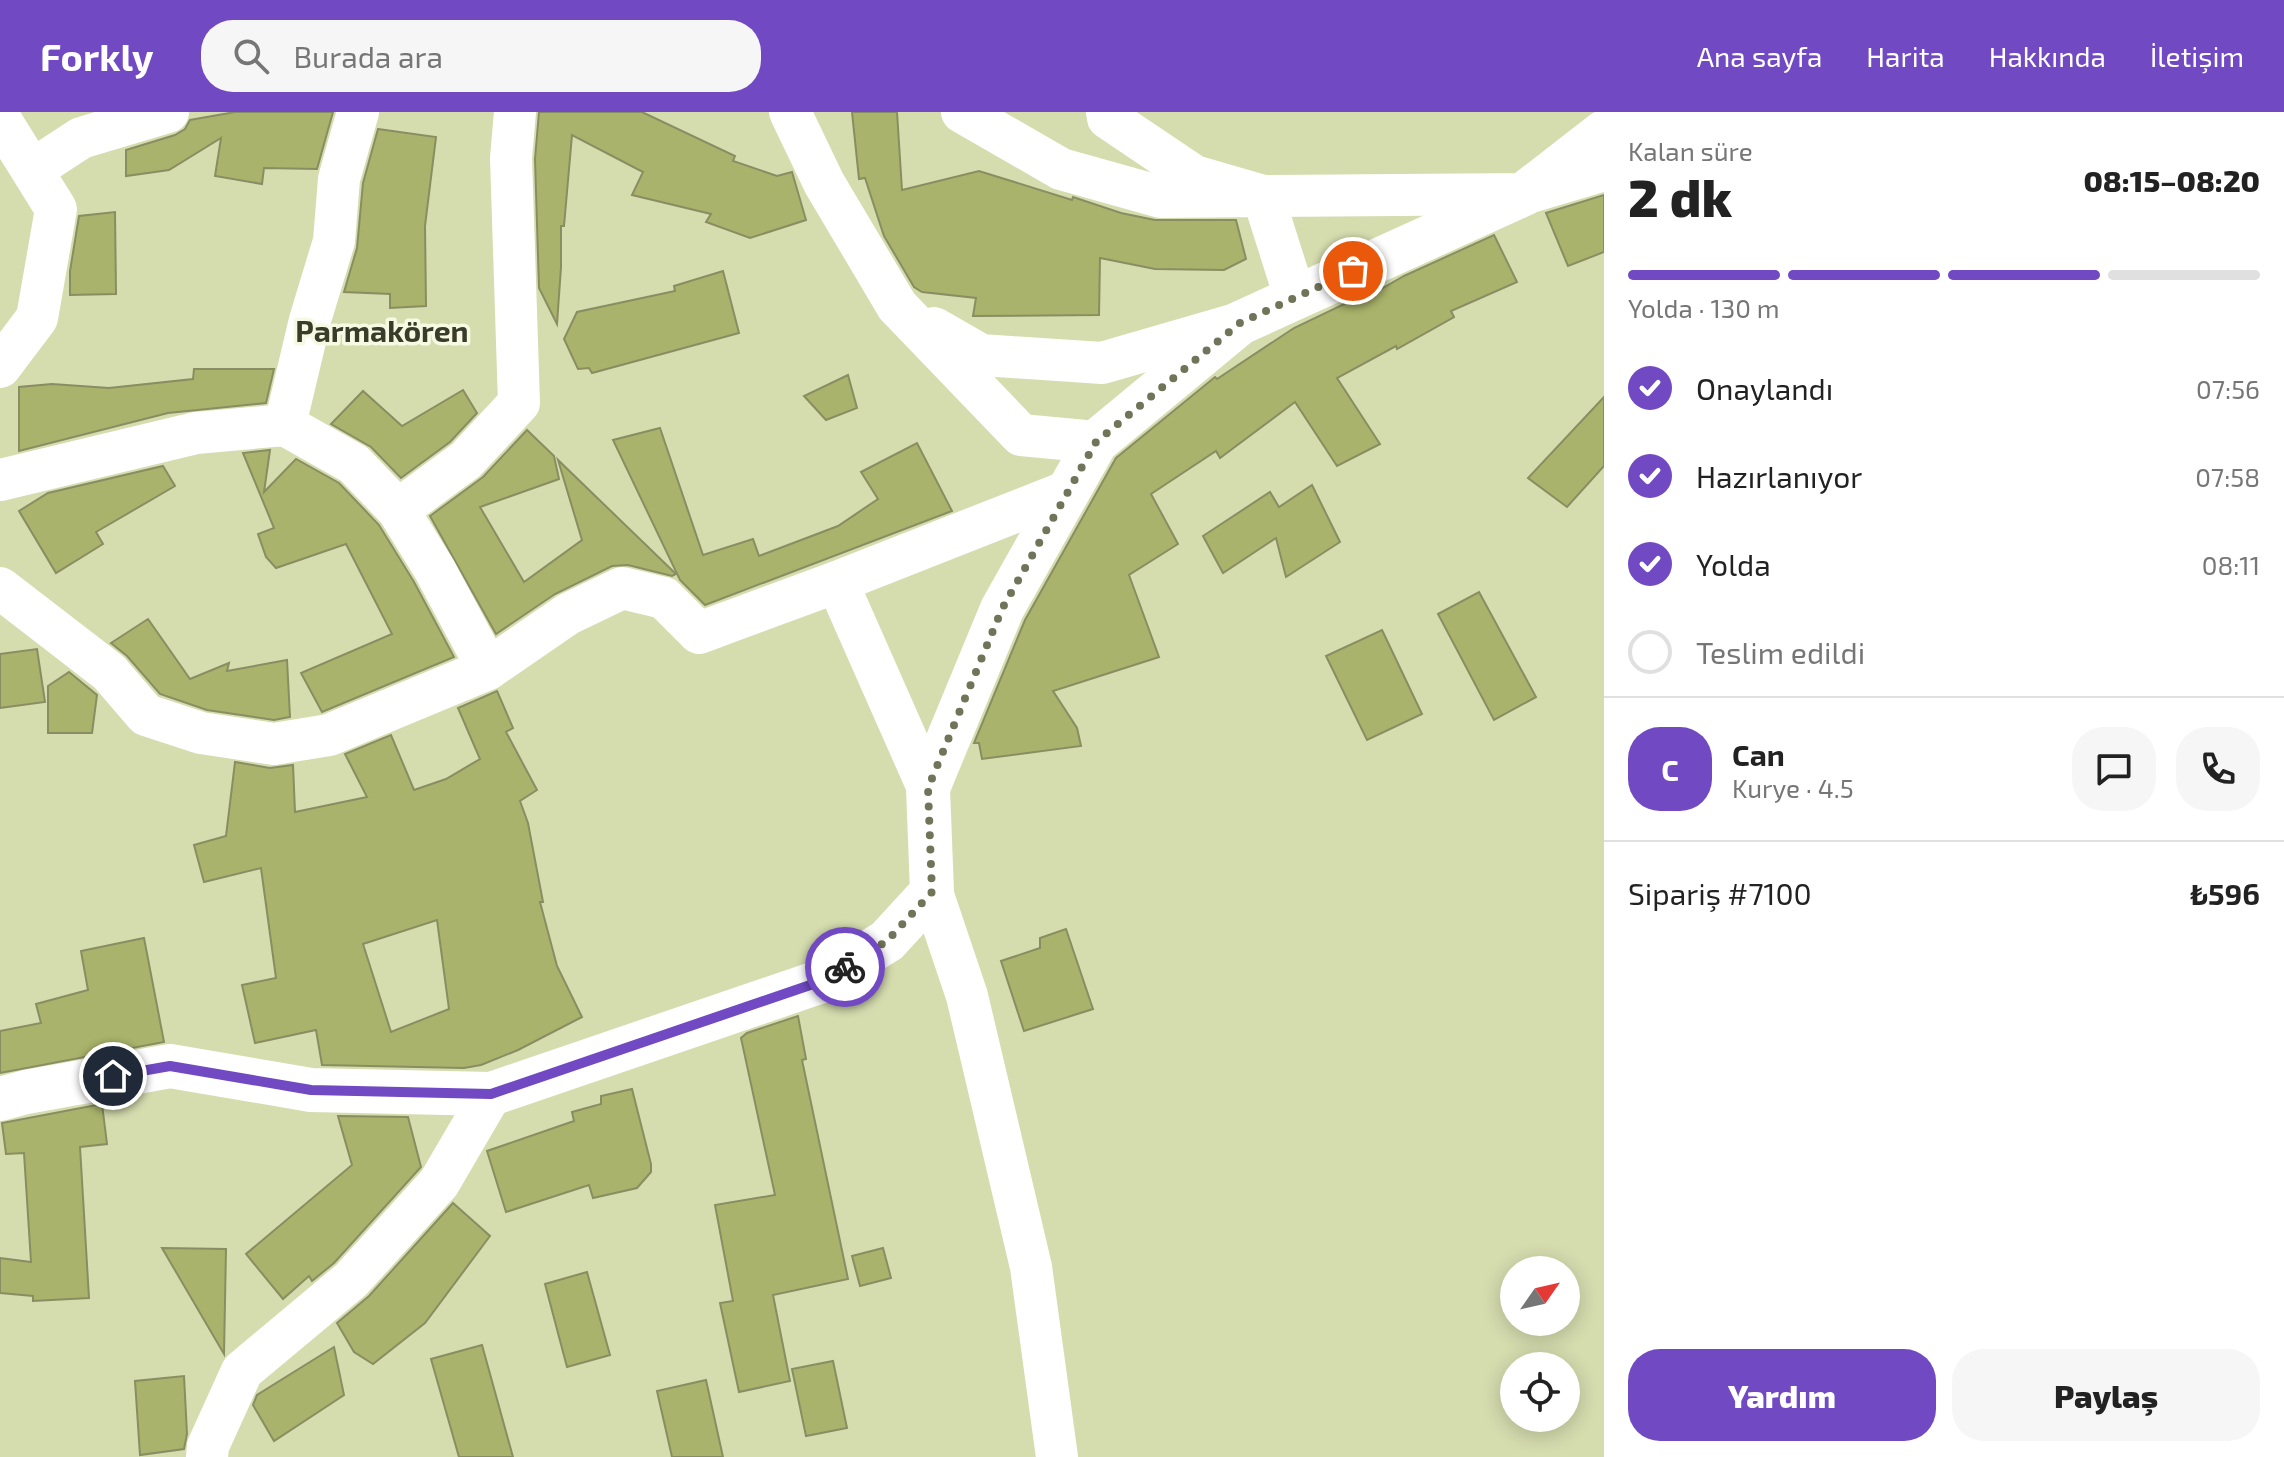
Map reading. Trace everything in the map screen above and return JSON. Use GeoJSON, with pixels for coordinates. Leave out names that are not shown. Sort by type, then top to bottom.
{"type":"FeatureCollection","features":[{"type":"Feature","properties":{"kind":"street"},"geometry":{"type":"LineString","coordinates":[[32,170],[81,138],[168,112]]}},
{"type":"Feature","properties":{"kind":"street"},"geometry":{"type":"LineString","coordinates":[[285,425],[310,320],[334,241],[339,179],[358,112]]}},
{"type":"Feature","properties":{"kind":"street"},"geometry":{"type":"LineString","coordinates":[[398,510],[466,460],[519,403],[511,158],[515,112]]}},
{"type":"Feature","properties":{"kind":"street"},"geometry":{"type":"LineString","coordinates":[[790,112],[824,183],[897,306],[1021,435],[1096,442]]}},
{"type":"Feature","properties":{"kind":"street"},"geometry":{"type":"LineString","coordinates":[[962,112],[1061,169],[1161,197],[1524,194],[1604,132]]}},
{"type":"Feature","properties":{"kind":"street"},"geometry":{"type":"LineString","coordinates":[[1107,112],[1108,118],[1194,176],[1263,196]]}},
{"type":"Feature","properties":{"kind":"street"},"geometry":{"type":"LineString","coordinates":[[0,119],[56,209],[37,318],[0,367]]}},
{"type":"Feature","properties":{"kind":"street"},"geometry":{"type":"LineString","coordinates":[[897,306],[981,355],[1102,363],[1240,323],[1524,194],[1604,170]]}},
{"type":"Feature","properties":{"kind":"street"},"geometry":{"type":"LineString","coordinates":[[1263,196],[1295,297]]}},
{"type":"Feature","properties":{"kind":"street"},"geometry":{"type":"LineString","coordinates":[[928,788],[1002,609],[1096,442],[1240,323]]}},
{"type":"Feature","properties":{"kind":"street"},"geometry":{"type":"LineString","coordinates":[[0,480],[196,433],[285,425],[354,464],[398,510],[435,570],[488,669]]}},
{"type":"Feature","properties":{"kind":"street"},"geometry":{"type":"LineString","coordinates":[[0,588],[109,672],[146,715],[201,733],[274,744],[329,735],[488,669],[568,614],[622,588],[664,598],[699,633],[1068,491]]}},
{"type":"Feature","properties":{"kind":"street"},"geometry":{"type":"LineString","coordinates":[[837,582],[928,788],[932,892],[967,996],[1031,1267],[1057,1457]]}},
{"type":"Feature","properties":{"kind":"street"},"geometry":{"type":"LineString","coordinates":[[0,1099],[170,1066],[311,1090],[491,1094],[822,981],[887,941],[932,892]]}},
{"type":"Feature","properties":{"kind":"street"},"geometry":{"type":"LineString","coordinates":[[207,1457],[208,1446],[242,1371],[351,1280],[439,1183],[491,1094]]}},
{"type":"Feature","properties":{"kind":"building"},"geometry":{"type":"Polygon","coordinates":[[[235,112],[333,112],[317,169],[264,168],[262,184],[215,176],[221,138],[169,170],[126,176],[126,150],[175,135],[185,129],[190,120],[235,112]]]}},
{"type":"Feature","properties":{"kind":"building"},"geometry":{"type":"Polygon","coordinates":[[[539,112],[642,112],[735,156],[733,161],[777,176],[792,172],[806,220],[750,238],[706,222],[711,214],[632,195],[643,172],[572,135],[564,226],[561,226],[557,324],[539,288],[535,159],[539,112]]]}},
{"type":"Feature","properties":{"kind":"building"},"geometry":{"type":"Polygon","coordinates":[[[852,112],[897,112],[902,190],[979,171],[1072,200],[1073,197],[1121,213],[1155,220],[1236,220],[1246,259],[1224,270],[1155,269],[1100,258],[1099,315],[973,316],[976,298],[922,292],[914,287],[884,236],[865,178],[859,179],[852,112]]]}},
{"type":"Feature","properties":{"kind":"building"},"geometry":{"type":"Polygon","coordinates":[[[378,129],[436,137],[425,226],[426,306],[390,308],[390,294],[344,292],[357,248],[363,183],[378,129]]]}},
{"type":"Feature","properties":{"kind":"building"},"geometry":{"type":"Polygon","coordinates":[[[1604,195],[1604,252],[1568,266],[1546,213],[1604,195]]]}},
{"type":"Feature","properties":{"kind":"building"},"geometry":{"type":"Polygon","coordinates":[[[115,212],[116,294],[70,295],[70,271],[79,216],[115,212]]]}},
{"type":"Feature","properties":{"kind":"building"},"geometry":{"type":"Polygon","coordinates":[[[1494,235],[1517,282],[1451,311],[1454,317],[1337,378],[1380,444],[1337,466],[1295,402],[1220,458],[1216,451],[1151,494],[1178,544],[1129,575],[1159,657],[1053,691],[1077,728],[1081,746],[982,759],[979,743],[974,743],[1025,620],[1116,458],[1215,377],[1217,379],[1294,328],[1367,293],[1369,296],[1404,276],[1494,235]]]}},
{"type":"Feature","properties":{"kind":"building"},"geometry":{"type":"Polygon","coordinates":[[[723,271],[739,333],[592,373],[589,368],[578,369],[564,339],[577,312],[675,291],[674,286],[723,271]]]}},
{"type":"Feature","properties":{"kind":"building"},"geometry":{"type":"Polygon","coordinates":[[[194,369],[274,369],[266,403],[168,413],[19,451],[19,387],[52,384],[109,388],[193,379],[194,369]]]}},
{"type":"Feature","properties":{"kind":"building"},"geometry":{"type":"Polygon","coordinates":[[[848,375],[857,408],[826,420],[804,396],[848,375]]]}},
{"type":"Feature","properties":{"kind":"building"},"geometry":{"type":"Polygon","coordinates":[[[463,390],[477,413],[450,442],[401,478],[371,447],[331,424],[363,391],[402,426],[463,390]]]}},
{"type":"Feature","properties":{"kind":"building"},"geometry":{"type":"Polygon","coordinates":[[[1604,397],[1604,466],[1567,507],[1528,478],[1604,397]]]}},
{"type":"Feature","properties":{"kind":"building"},"geometry":{"type":"Polygon","coordinates":[[[660,428],[703,555],[753,539],[759,556],[838,526],[878,499],[861,472],[917,443],[952,511],[705,605],[680,580],[613,440],[660,428]]]}},
{"type":"Feature","properties":{"kind":"building"},"geometry":{"type":"Polygon","coordinates":[[[527,430],[554,456],[559,479],[480,507],[524,582],[582,540],[558,460],[676,574],[672,576],[628,565],[612,566],[555,594],[496,634],[430,516],[483,477],[527,430]]]}},
{"type":"Feature","properties":{"kind":"building"},"geometry":{"type":"Polygon","coordinates":[[[270,450],[264,492],[296,459],[339,483],[379,525],[454,657],[322,712],[301,673],[392,634],[346,544],[276,568],[266,557],[258,534],[274,528],[243,453],[270,450]]]}},
{"type":"Feature","properties":{"kind":"building"},"geometry":{"type":"Polygon","coordinates":[[[163,466],[175,486],[96,532],[103,544],[56,573],[19,511],[48,493],[163,466]]]}},
{"type":"Feature","properties":{"kind":"building"},"geometry":{"type":"Polygon","coordinates":[[[1312,485],[1340,542],[1286,577],[1276,538],[1223,573],[1203,536],[1270,492],[1279,507],[1312,485]]]}},
{"type":"Feature","properties":{"kind":"building"},"geometry":{"type":"Polygon","coordinates":[[[1479,592],[1536,697],[1494,720],[1438,614],[1479,592]]]}},
{"type":"Feature","properties":{"kind":"building"},"geometry":{"type":"Polygon","coordinates":[[[148,619],[190,679],[229,663],[227,671],[287,660],[290,717],[274,720],[207,710],[160,694],[127,656],[111,643],[148,619]]]}},
{"type":"Feature","properties":{"kind":"building"},"geometry":{"type":"Polygon","coordinates":[[[1382,630],[1422,714],[1367,740],[1326,656],[1382,630]]]}},
{"type":"Feature","properties":{"kind":"building"},"geometry":{"type":"Polygon","coordinates":[[[37,649],[45,702],[0,708],[0,654],[37,649]]]}},
{"type":"Feature","properties":{"kind":"building"},"geometry":{"type":"Polygon","coordinates":[[[69,672],[97,695],[92,733],[48,733],[48,686],[69,672]]]}},
{"type":"Feature","properties":{"kind":"building"},"geometry":{"type":"Polygon","coordinates":[[[497,691],[513,728],[506,732],[537,790],[520,801],[528,823],[543,902],[540,902],[557,966],[582,1017],[518,1050],[481,1065],[464,1068],[322,1065],[316,1030],[255,1043],[242,985],[276,978],[261,868],[204,882],[194,845],[226,836],[235,762],[270,768],[293,765],[295,812],[367,797],[345,754],[391,735],[414,790],[446,779],[480,759],[458,708],[497,691]],[[437,920],[363,944],[391,1032],[449,1009],[437,920]]]}},
{"type":"Feature","properties":{"kind":"building"},"geometry":{"type":"Polygon","coordinates":[[[1066,929],[1093,1009],[1024,1031],[1001,961],[1040,948],[1040,938],[1066,929]]]}},
{"type":"Feature","properties":{"kind":"building"},"geometry":{"type":"Polygon","coordinates":[[[144,938],[164,1042],[0,1073],[0,1031],[41,1023],[36,1004],[88,990],[81,951],[144,938]]]}},
{"type":"Feature","properties":{"kind":"building"},"geometry":{"type":"Polygon","coordinates":[[[798,1016],[806,1059],[802,1060],[848,1279],[773,1295],[790,1381],[739,1392],[720,1303],[733,1301],[715,1205],[775,1195],[741,1038],[747,1033],[798,1016]]]}},
{"type":"Feature","properties":{"kind":"building"},"geometry":{"type":"Polygon","coordinates":[[[632,1089],[651,1164],[651,1172],[637,1188],[593,1198],[589,1185],[506,1212],[487,1151],[574,1121],[572,1112],[601,1104],[601,1096],[632,1089]]]}},
{"type":"Feature","properties":{"kind":"building"},"geometry":{"type":"Polygon","coordinates":[[[102,1104],[107,1144],[80,1147],[89,1298],[33,1301],[33,1296],[0,1293],[0,1258],[31,1262],[24,1153],[6,1154],[2,1123],[102,1104]]]}},
{"type":"Feature","properties":{"kind":"building"},"geometry":{"type":"Polygon","coordinates":[[[338,1116],[408,1117],[421,1167],[334,1263],[312,1281],[309,1276],[283,1299],[246,1254],[352,1165],[338,1116]]]}},
{"type":"Feature","properties":{"kind":"building"},"geometry":{"type":"Polygon","coordinates":[[[453,1203],[490,1236],[425,1323],[373,1364],[354,1352],[337,1323],[369,1296],[453,1203]]]}},
{"type":"Feature","properties":{"kind":"building"},"geometry":{"type":"Polygon","coordinates":[[[162,1248],[226,1249],[224,1354],[162,1248]]]}},
{"type":"Feature","properties":{"kind":"building"},"geometry":{"type":"Polygon","coordinates":[[[883,1248],[891,1278],[860,1286],[852,1256],[883,1248]]]}},
{"type":"Feature","properties":{"kind":"building"},"geometry":{"type":"Polygon","coordinates":[[[587,1272],[610,1355],[567,1367],[545,1284],[587,1272]]]}},
{"type":"Feature","properties":{"kind":"building"},"geometry":{"type":"Polygon","coordinates":[[[482,1345],[513,1457],[459,1457],[431,1359],[482,1345]]]}},
{"type":"Feature","properties":{"kind":"building"},"geometry":{"type":"Polygon","coordinates":[[[334,1347],[344,1395],[274,1441],[253,1405],[257,1395],[334,1347]]]}},
{"type":"Feature","properties":{"kind":"building"},"geometry":{"type":"Polygon","coordinates":[[[833,1361],[847,1428],[806,1436],[792,1369],[833,1361]]]}},
{"type":"Feature","properties":{"kind":"building"},"geometry":{"type":"Polygon","coordinates":[[[184,1376],[187,1434],[184,1449],[140,1455],[135,1381],[184,1376]]]}},
{"type":"Feature","properties":{"kind":"building"},"geometry":{"type":"Polygon","coordinates":[[[706,1380],[723,1457],[672,1457],[657,1391],[706,1380]]]}},
{"type":"Feature","properties":{"kind":"way so far"},"geometry":{"type":"LineString","coordinates":[[845,967],[887,941],[932,892],[928,788],[1002,609],[1096,442],[1240,323],[1353,271]]}},
{"type":"Feature","properties":{"kind":"district","name":"Parmakören"},"geometry":{"type":"Point","coordinates":[382,330]}},
{"type":"Feature","properties":{"kind":"route"},"geometry":{"type":"LineString","coordinates":[[113,1076],[170,1066],[311,1090],[491,1094],[822,981],[845,967]]}}]}
